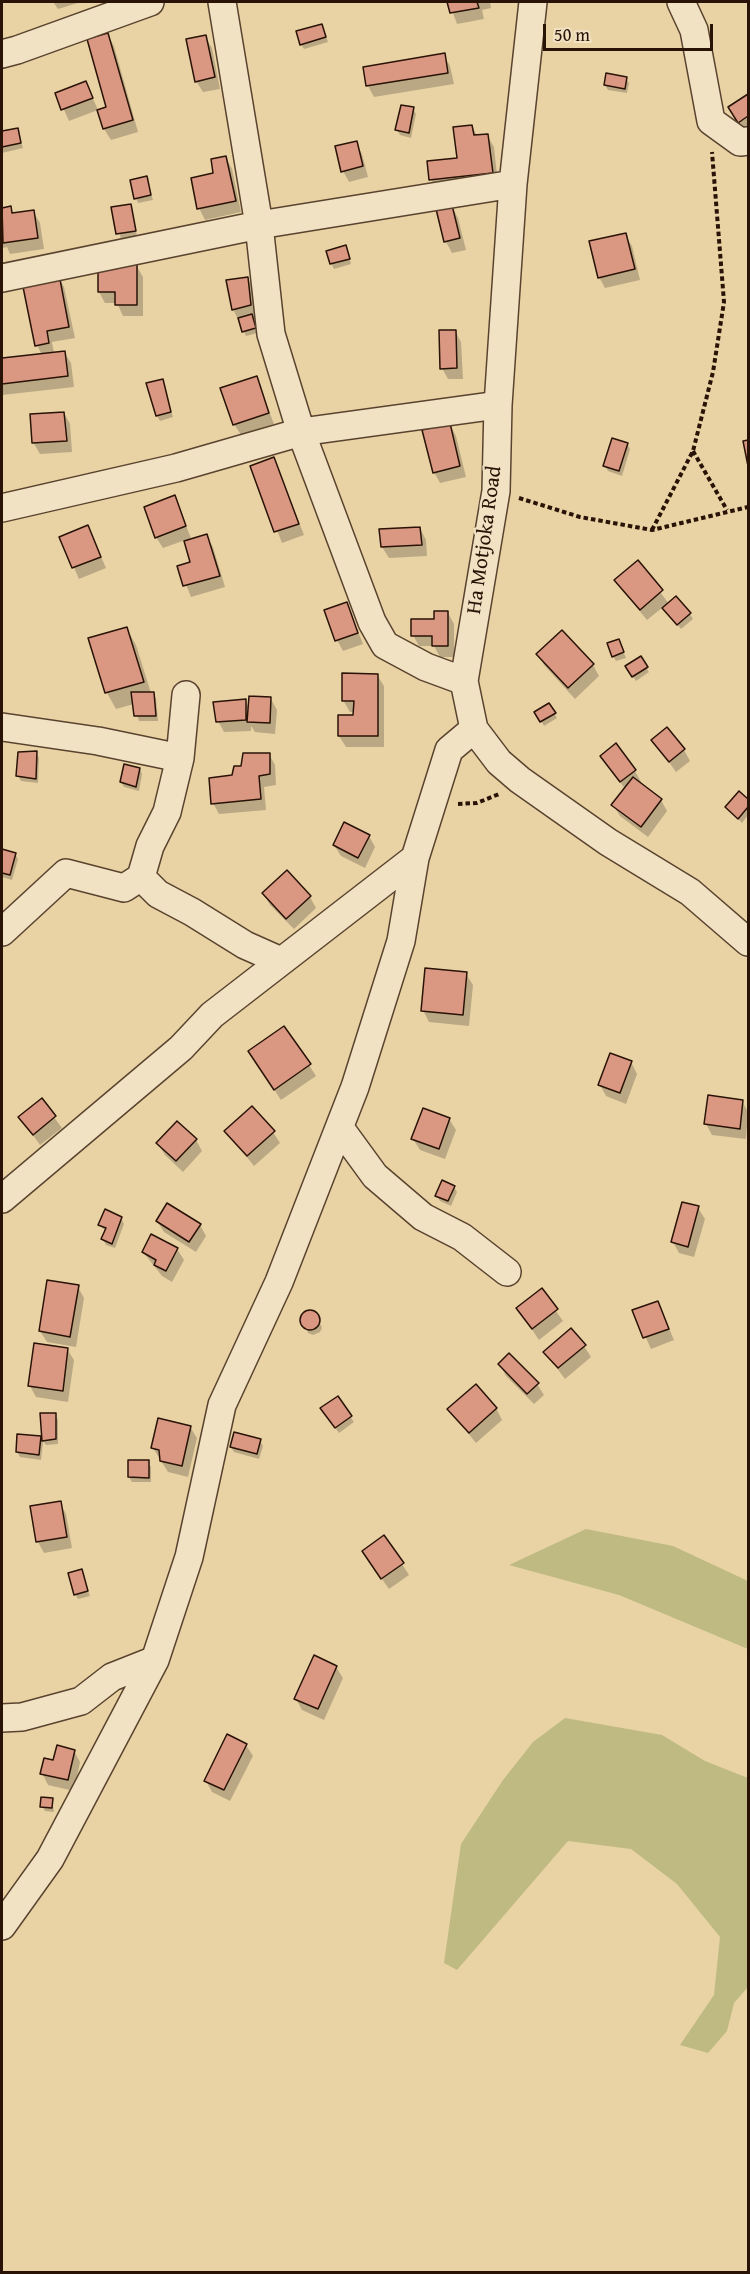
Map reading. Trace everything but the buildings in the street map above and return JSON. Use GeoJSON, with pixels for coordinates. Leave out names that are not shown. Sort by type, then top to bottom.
{"type":"FeatureCollection","features":[{"type":"Feature","properties":{"kind":"street"},"geometry":{"type":"LineString","coordinates":[[2,54],[150,2]]}},
{"type":"Feature","properties":{"kind":"street"},"geometry":{"type":"LineString","coordinates":[[222,2],[259,225],[271,334],[301,432],[372,622],[385,645],[426,667],[464,681]]}},
{"type":"Feature","properties":{"kind":"street","name":"Ha Motjoka Road"},"geometry":{"type":"LineString","coordinates":[[533,2],[513,184],[498,405],[496,491],[464,681],[474,729],[500,762],[519,780],[608,842],[690,892],[748,942]]}},
{"type":"Feature","properties":{"kind":"street"},"geometry":{"type":"LineString","coordinates":[[681,2],[694,30],[711,121],[740,142],[748,141]]}},
{"type":"Feature","properties":{"kind":"street"},"geometry":{"type":"LineString","coordinates":[[2,278],[259,225],[513,184]]}},
{"type":"Feature","properties":{"kind":"street"},"geometry":{"type":"LineString","coordinates":[[2,508],[176,468],[301,432],[498,405]]}},
{"type":"Feature","properties":{"kind":"street"},"geometry":{"type":"LineString","coordinates":[[2,932],[66,873],[124,888],[141,877],[150,846],[167,812],[180,758],[186,695]]}},
{"type":"Feature","properties":{"kind":"street"},"geometry":{"type":"LineString","coordinates":[[2,727],[98,741],[180,758]]}},
{"type":"Feature","properties":{"kind":"street"},"geometry":{"type":"LineString","coordinates":[[2,1926],[50,1859],[155,1660],[189,1557],[222,1405],[279,1282],[356,1087],[400,941],[415,858],[449,750],[474,729]]}},
{"type":"Feature","properties":{"kind":"street"},"geometry":{"type":"LineString","coordinates":[[2,1199],[181,1048],[212,1015],[415,858]]}},
{"type":"Feature","properties":{"kind":"street"},"geometry":{"type":"LineString","coordinates":[[141,877],[158,894],[245,945],[281,961]]}},
{"type":"Feature","properties":{"kind":"street"},"geometry":{"type":"LineString","coordinates":[[340,1128],[375,1176],[423,1217],[462,1237],[507,1272]]}},
{"type":"Feature","properties":{"kind":"street"},"geometry":{"type":"LineString","coordinates":[[2,1718],[22,1717],[81,1701],[112,1677],[155,1660]]}},
{"type":"Feature","properties":{"kind":"path"},"geometry":{"type":"LineString","coordinates":[[652,530],[693,451],[713,372],[724,302],[715,215],[711,121]]}},
{"type":"Feature","properties":{"kind":"path"},"geometry":{"type":"LineString","coordinates":[[693,451],[727,510]]}},
{"type":"Feature","properties":{"kind":"path"},"geometry":{"type":"LineString","coordinates":[[496,491],[580,517],[652,530],[727,510],[748,507]]}},
{"type":"Feature","properties":{"kind":"path"},"geometry":{"type":"LineString","coordinates":[[430,805],[477,803],[499,794],[519,780]]}},
{"type":"Feature","properties":{"kind":"shaded area"},"geometry":{"type":"Polygon","coordinates":[[[586,1529],[673,1546],[748,1581],[748,1649],[619,1595],[509,1565],[586,1529]]]}},
{"type":"Feature","properties":{"kind":"shaded area"},"geometry":{"type":"Polygon","coordinates":[[[565,1718],[662,1735],[705,1761],[748,1778],[748,1987],[734,2003],[727,2031],[708,2053],[680,2045],[714,1995],[720,1937],[677,1884],[631,1849],[568,1841],[457,1970],[444,1963],[461,1844],[503,1780],[533,1742],[565,1718]]]}}]}
